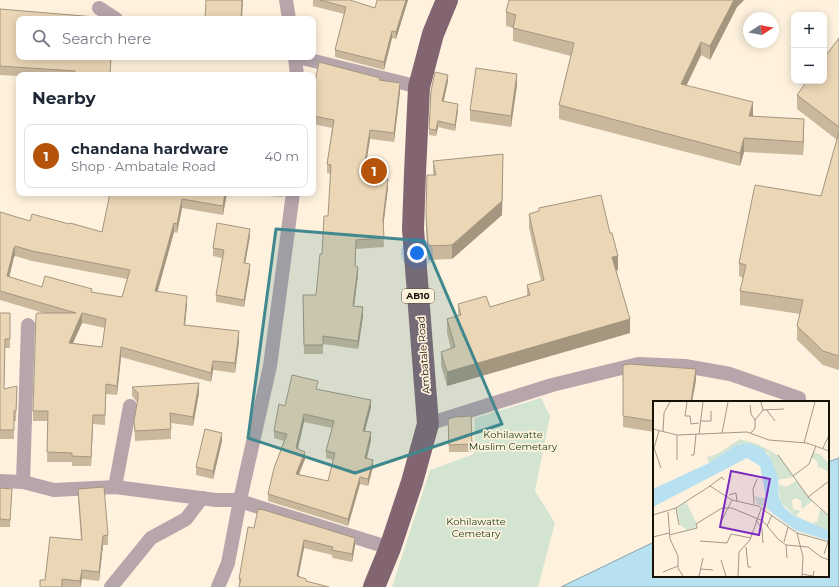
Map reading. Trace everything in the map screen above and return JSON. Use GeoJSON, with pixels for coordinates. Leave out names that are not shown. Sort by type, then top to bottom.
{"type":"FeatureCollection","features":[{"type":"Feature","properties":{"kind":"main road","name":"Ambatale Road"},"geometry":{"type":"LineString","coordinates":[[374,587],[390,548],[412,482],[428,424],[413,229],[419,87],[433,34],[447,0]]}},
{"type":"Feature","properties":{"kind":"street"},"geometry":{"type":"LineString","coordinates":[[286,0],[289,16]]}},
{"type":"Feature","properties":{"kind":"street"},"geometry":{"type":"LineString","coordinates":[[99,8],[111,16]]}},
{"type":"Feature","properties":{"kind":"street"},"geometry":{"type":"LineString","coordinates":[[295,60],[297,72]]}},
{"type":"Feature","properties":{"kind":"street"},"geometry":{"type":"LineString","coordinates":[[310,60],[419,87]]}},
{"type":"Feature","properties":{"kind":"street"},"geometry":{"type":"LineString","coordinates":[[218,587],[228,563],[240,500],[270,366],[293,196]]}},
{"type":"Feature","properties":{"kind":"street"},"geometry":{"type":"LineString","coordinates":[[23,482],[28,324]]}},
{"type":"Feature","properties":{"kind":"street"},"geometry":{"type":"LineString","coordinates":[[428,424],[552,384],[638,364],[685,366],[730,374],[799,398]]}},
{"type":"Feature","properties":{"kind":"street"},"geometry":{"type":"LineString","coordinates":[[115,487],[130,406]]}},
{"type":"Feature","properties":{"kind":"street"},"geometry":{"type":"LineString","coordinates":[[0,481],[23,482],[54,490],[115,487],[216,500],[240,500],[390,548]]}},
{"type":"Feature","properties":{"kind":"street"},"geometry":{"type":"LineString","coordinates":[[111,587],[151,538],[186,519],[202,498]]}},
{"type":"Feature","properties":{"kind":"highlighted area"},"geometry":{"type":"Polygon","coordinates":[[[276,229],[424,241],[502,424],[355,473],[248,438],[276,229]]]}},
{"type":"Feature","properties":{"kind":"green space","name":"Kohilawatte Cemetary"},"geometry":{"type":"Polygon","coordinates":[[[541,398],[550,416],[535,491],[555,523],[538,587],[392,587],[430,470],[474,454],[475,418],[541,398]]]}},
{"type":"Feature","properties":{"kind":"water"},"geometry":{"type":"Polygon","coordinates":[[[839,458],[839,587],[561,587],[653,542],[653,577],[829,577],[829,462],[839,458]]]}},
{"type":"Feature","properties":{"kind":"building"},"geometry":{"type":"Polygon","coordinates":[[[206,0],[242,0],[241,16],[205,16],[206,0]]]}},
{"type":"Feature","properties":{"kind":"building"},"geometry":{"type":"Polygon","coordinates":[[[320,0],[350,0],[375,8],[377,0],[406,0],[396,32],[392,31],[384,62],[335,50],[346,7],[320,0]]]}},
{"type":"Feature","properties":{"kind":"building"},"geometry":{"type":"Polygon","coordinates":[[[509,0],[734,0],[710,46],[701,42],[681,84],[753,102],[749,116],[804,119],[803,142],[744,138],[740,153],[559,105],[574,43],[513,28],[516,15],[506,12],[509,0]]]}},
{"type":"Feature","properties":{"kind":"building"},"geometry":{"type":"Polygon","coordinates":[[[0,9],[83,16],[16,16],[16,60],[111,60],[110,72],[75,72],[0,66],[0,9]]]}},
{"type":"Feature","properties":{"kind":"building"},"geometry":{"type":"Polygon","coordinates":[[[839,38],[839,127],[797,95],[805,84],[827,84],[827,54],[839,38]]]}},
{"type":"Feature","properties":{"kind":"building"},"geometry":{"type":"Polygon","coordinates":[[[319,62],[380,78],[379,80],[400,83],[394,133],[370,130],[363,175],[388,179],[383,219],[384,238],[356,240],[355,266],[358,267],[353,306],[363,307],[358,341],[323,336],[323,345],[304,345],[303,295],[316,295],[320,254],[322,254],[324,216],[328,216],[331,165],[327,164],[334,120],[316,117],[316,77],[319,62]]]}},
{"type":"Feature","properties":{"kind":"building"},"geometry":{"type":"Polygon","coordinates":[[[476,68],[517,74],[511,116],[470,110],[476,68]]]}},
{"type":"Feature","properties":{"kind":"building"},"geometry":{"type":"Polygon","coordinates":[[[435,72],[448,75],[442,101],[458,104],[455,125],[438,121],[436,130],[429,129],[431,91],[435,72]]]}},
{"type":"Feature","properties":{"kind":"building"},"geometry":{"type":"Polygon","coordinates":[[[839,132],[839,356],[823,351],[797,326],[803,300],[740,291],[746,265],[739,263],[755,185],[821,196],[839,132]]]}},
{"type":"Feature","properties":{"kind":"building"},"geometry":{"type":"Polygon","coordinates":[[[503,154],[502,201],[452,245],[428,246],[426,215],[427,175],[436,175],[433,161],[503,154]]]}},
{"type":"Feature","properties":{"kind":"building"},"geometry":{"type":"Polygon","coordinates":[[[601,195],[610,233],[612,233],[618,256],[612,257],[630,319],[447,372],[441,352],[455,347],[447,319],[461,315],[458,304],[486,296],[490,307],[530,295],[527,285],[544,280],[529,214],[539,211],[539,208],[601,195]]]}},
{"type":"Feature","properties":{"kind":"building"},"geometry":{"type":"Polygon","coordinates":[[[109,196],[225,196],[223,206],[182,199],[177,224],[174,223],[155,291],[187,296],[184,325],[239,331],[235,363],[213,361],[211,373],[121,347],[117,386],[106,384],[105,415],[93,415],[91,457],[72,456],[72,453],[47,452],[48,411],[33,411],[36,315],[37,313],[76,313],[0,291],[0,212],[30,221],[32,214],[69,224],[70,223],[102,232],[109,196]],[[15,246],[7,276],[42,287],[45,276],[92,289],[91,292],[122,297],[130,270],[32,251],[15,246]],[[82,313],[69,343],[102,347],[106,319],[82,313]]]}},
{"type":"Feature","properties":{"kind":"building"},"geometry":{"type":"Polygon","coordinates":[[[217,223],[250,229],[244,263],[250,264],[244,300],[216,295],[224,250],[213,248],[217,223]]]}},
{"type":"Feature","properties":{"kind":"building"},"geometry":{"type":"Polygon","coordinates":[[[0,313],[10,313],[10,339],[5,339],[4,389],[17,386],[16,411],[14,411],[14,430],[0,430],[0,313]]]}},
{"type":"Feature","properties":{"kind":"building"},"geometry":{"type":"Polygon","coordinates":[[[629,364],[696,369],[691,401],[653,401],[653,421],[623,416],[623,365],[629,364]]]}},
{"type":"Feature","properties":{"kind":"building"},"geometry":{"type":"Polygon","coordinates":[[[292,375],[318,381],[316,389],[371,400],[363,431],[371,432],[365,458],[373,460],[368,479],[360,477],[348,519],[268,494],[274,468],[287,434],[274,431],[279,404],[285,406],[292,375]],[[304,414],[296,448],[305,452],[296,474],[328,481],[335,453],[326,451],[334,421],[304,414]]]}},
{"type":"Feature","properties":{"kind":"building"},"geometry":{"type":"Polygon","coordinates":[[[199,383],[193,417],[170,413],[171,429],[135,431],[134,421],[138,393],[132,387],[199,383]]]}},
{"type":"Feature","properties":{"kind":"building"},"geometry":{"type":"Polygon","coordinates":[[[471,416],[472,444],[449,445],[448,419],[471,416]]]}},
{"type":"Feature","properties":{"kind":"building"},"geometry":{"type":"Polygon","coordinates":[[[205,429],[222,433],[213,471],[196,467],[205,429]]]}},
{"type":"Feature","properties":{"kind":"building"},"geometry":{"type":"Polygon","coordinates":[[[104,487],[108,535],[103,536],[99,572],[82,570],[80,581],[62,579],[62,587],[40,587],[40,580],[45,580],[50,537],[82,540],[78,489],[104,487]]]}},
{"type":"Feature","properties":{"kind":"building"},"geometry":{"type":"Polygon","coordinates":[[[0,488],[12,489],[10,520],[0,519],[0,488]]]}},
{"type":"Feature","properties":{"kind":"building"},"geometry":{"type":"Polygon","coordinates":[[[258,509],[355,538],[352,554],[332,550],[333,547],[304,540],[297,576],[306,579],[306,581],[329,587],[239,587],[248,527],[254,528],[258,509]]]}},
{"type":"Feature","properties":{"kind":"place","name":"chandana hardware"},"geometry":{"type":"Point","coordinates":[374,171]}},
{"type":"Feature","properties":{"kind":"park label","name":"Kohilawatte Muslim Cemetary"},"geometry":{"type":"Point","coordinates":[513,440]}}]}
